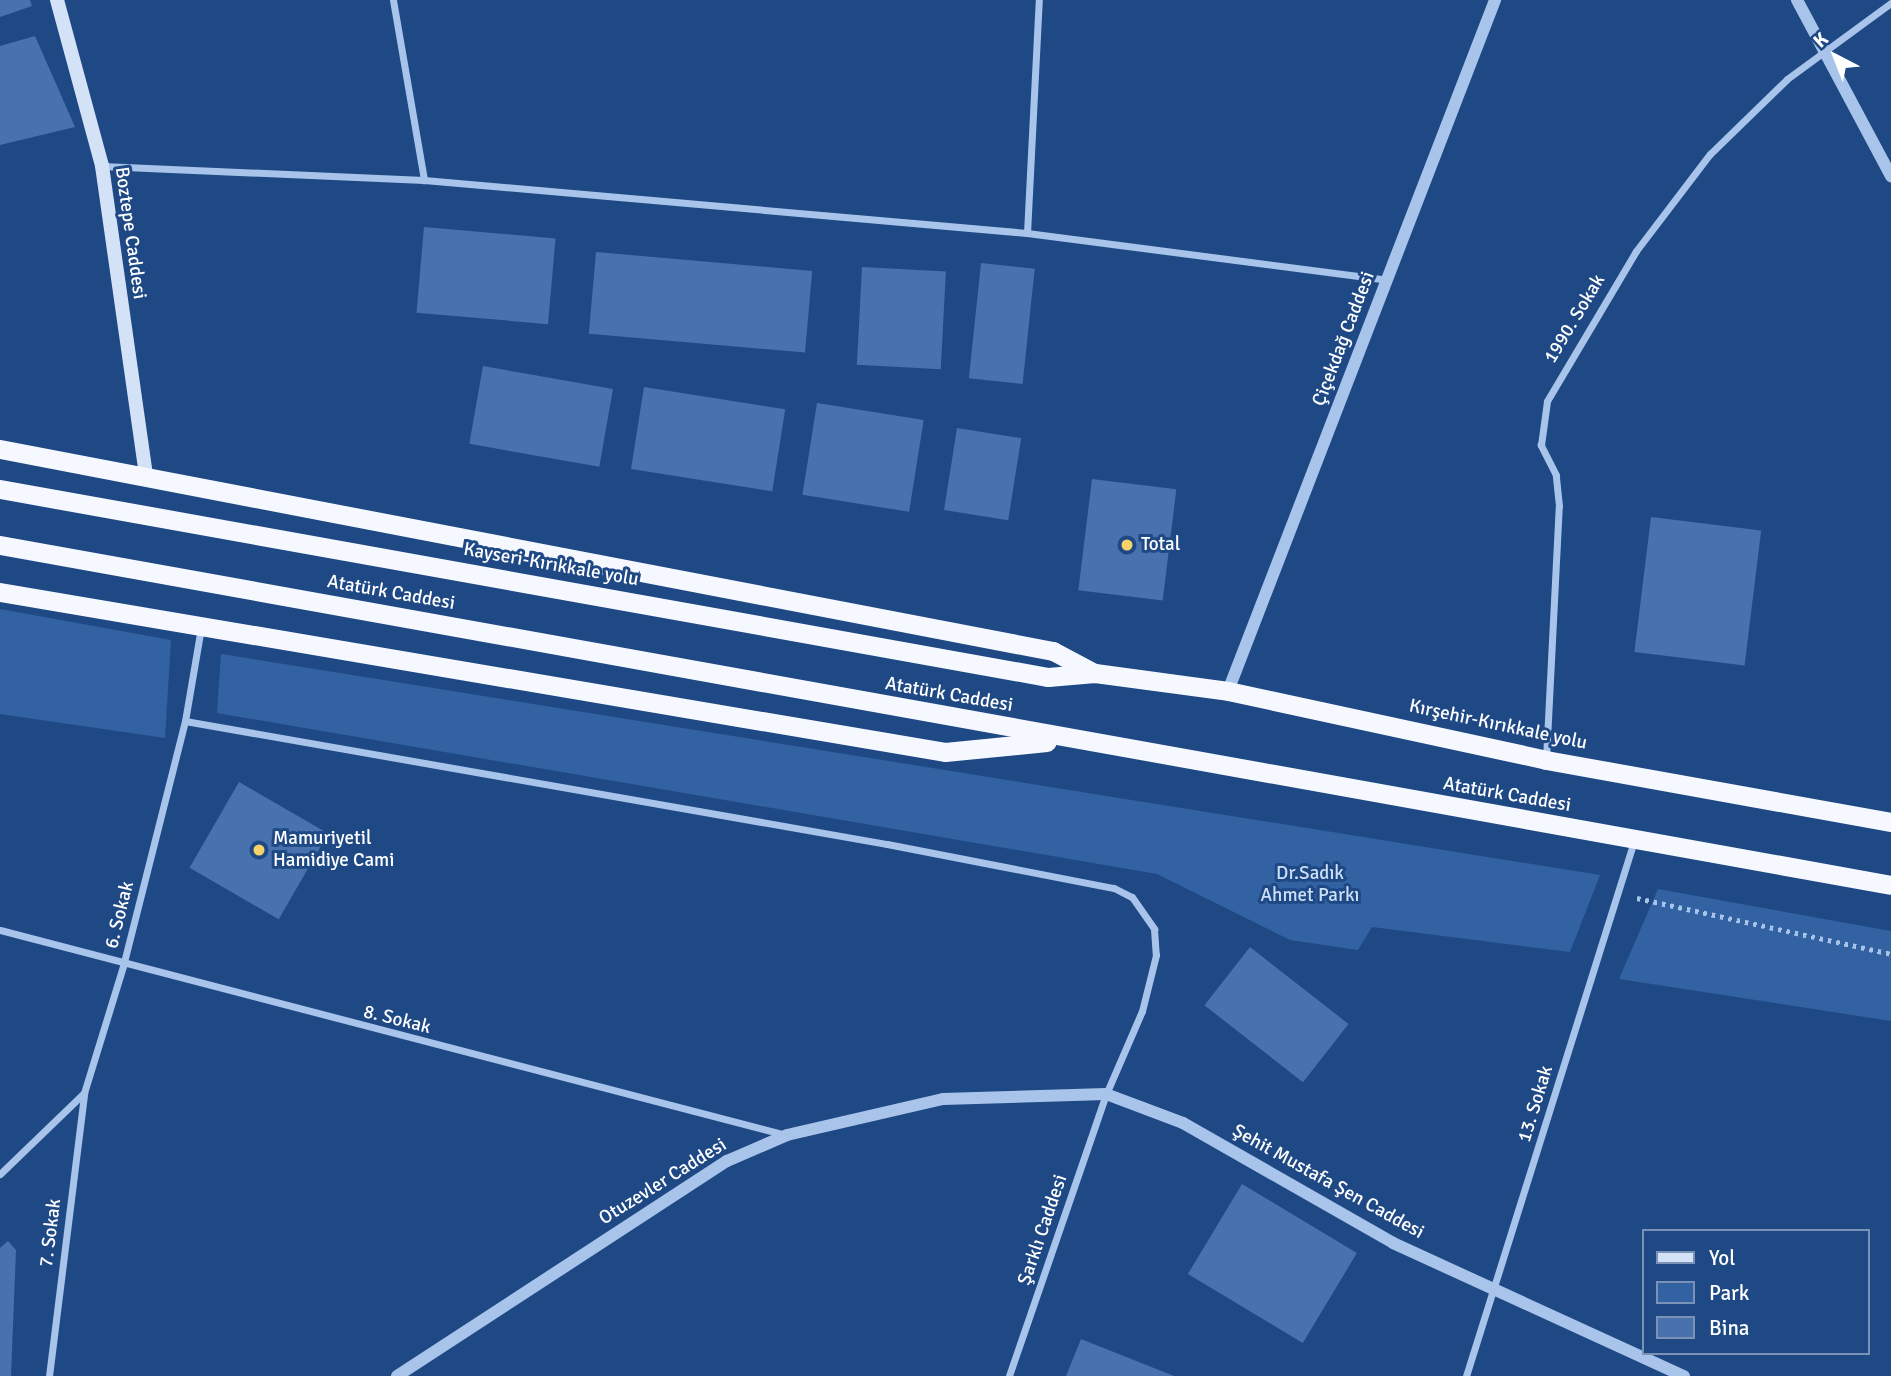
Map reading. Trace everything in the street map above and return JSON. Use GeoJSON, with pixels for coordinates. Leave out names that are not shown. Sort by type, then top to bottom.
{"type":"FeatureCollection","features":[{"type":"Feature","properties":{"kind":"highway"},"geometry":{"type":"LineString","coordinates":[[0,449],[1053,651],[1095,673]]}},
{"type":"Feature","properties":{"kind":"highway","name":"Kayseri-Kırıkkale yolu"},"geometry":{"type":"LineString","coordinates":[[0,489],[1048,677],[1095,673]]}},
{"type":"Feature","properties":{"kind":"highway","name":"Atatürk Caddesi"},"geometry":{"type":"LineString","coordinates":[[0,545],[1891,886]]}},
{"type":"Feature","properties":{"kind":"highway"},"geometry":{"type":"LineString","coordinates":[[0,592],[945,752],[1069,739]]}},
{"type":"Feature","properties":{"kind":"highway","name":"Kırşehir-Kırıkkale yolu"},"geometry":{"type":"LineString","coordinates":[[1095,673],[1228,691],[1546,760],[1891,822]]}},
{"type":"Feature","properties":{"kind":"main road","name":"Boztepe Caddesi"},"geometry":{"type":"LineString","coordinates":[[57,0],[102,166],[146,476]]}},
{"type":"Feature","properties":{"kind":"street"},"geometry":{"type":"LineString","coordinates":[[393,0],[424,180]]}},
{"type":"Feature","properties":{"kind":"street"},"geometry":{"type":"LineString","coordinates":[[1027,233],[1040,0]]}},
{"type":"Feature","properties":{"kind":"street","name":"Çiçekdağ Caddesi"},"geometry":{"type":"LineString","coordinates":[[1228,691],[1495,0]]}},
{"type":"Feature","properties":{"kind":"street"},"geometry":{"type":"LineString","coordinates":[[1797,0],[1891,176]]}},
{"type":"Feature","properties":{"kind":"street","name":"1990. Sokak"},"geometry":{"type":"LineString","coordinates":[[1546,760],[1559,506],[1556,475],[1541,444],[1547,401],[1602,303],[1671,201],[1751,111],[1826,50],[1891,3]]}},
{"type":"Feature","properties":{"kind":"street"},"geometry":{"type":"LineString","coordinates":[[102,166],[424,180],[1027,233],[1387,280]]}},
{"type":"Feature","properties":{"kind":"street","name":"6. Sokak"},"geometry":{"type":"LineString","coordinates":[[0,1174],[84,1093],[124,966],[185,721],[201,628]]}},
{"type":"Feature","properties":{"kind":"street","name":"Şarklı Caddesi"},"geometry":{"type":"LineString","coordinates":[[185,721],[1114,888],[1145,912],[1156,955],[1142,1011],[1106,1094],[1009,1376]]}},
{"type":"Feature","properties":{"kind":"street","name":"13. Sokak"},"geometry":{"type":"LineString","coordinates":[[1466,1376],[1497,1289],[1634,841]]}},
{"type":"Feature","properties":{"kind":"street","name":"8. Sokak"},"geometry":{"type":"LineString","coordinates":[[0,930],[124,966],[787,1135]]}},
{"type":"Feature","properties":{"kind":"street","name":"7. Sokak"},"geometry":{"type":"LineString","coordinates":[[49,1376],[84,1093]]}},
{"type":"Feature","properties":{"kind":"street","name":"Otuzevler Caddesi"},"geometry":{"type":"LineString","coordinates":[[397,1376],[727,1161],[787,1135],[943,1099],[1106,1094]]}},
{"type":"Feature","properties":{"kind":"street","name":"Şehit Mustafa Şen Caddesi"},"geometry":{"type":"LineString","coordinates":[[1106,1094],[1183,1123],[1393,1243],[1684,1376]]}},
{"type":"Feature","properties":{"kind":"path"},"geometry":{"type":"LineString","coordinates":[[1616,894],[1891,954]]}},
{"type":"Feature","properties":{"kind":"green space"},"geometry":{"type":"Polygon","coordinates":[[[0,609],[171,640],[165,738],[0,714],[0,609]]]}},
{"type":"Feature","properties":{"kind":"green space","name":"Dr.Sadık Ahmet Parkı"},"geometry":{"type":"Polygon","coordinates":[[[221,654],[1600,875],[1570,952],[1372,927],[1358,950],[1290,940],[1157,874],[217,713],[221,654]]]}},
{"type":"Feature","properties":{"kind":"green space"},"geometry":{"type":"Polygon","coordinates":[[[1658,889],[1891,931],[1891,1021],[1619,979],[1658,889]]]}},
{"type":"Feature","properties":{"kind":"building"},"geometry":{"type":"Polygon","coordinates":[[[0,0],[30,0],[32,6],[0,17],[0,0]]]}},
{"type":"Feature","properties":{"kind":"building"},"geometry":{"type":"Polygon","coordinates":[[[35,36],[75,127],[0,145],[0,46],[35,36]]]}},
{"type":"Feature","properties":{"kind":"building"},"geometry":{"type":"Polygon","coordinates":[[[424,227],[555,239],[548,324],[417,313],[424,227]]]}},
{"type":"Feature","properties":{"kind":"building"},"geometry":{"type":"Polygon","coordinates":[[[596,252],[812,271],[805,353],[589,334],[596,252]]]}},
{"type":"Feature","properties":{"kind":"building"},"geometry":{"type":"Polygon","coordinates":[[[981,263],[1035,269],[1023,384],[969,378],[981,263]]]}},
{"type":"Feature","properties":{"kind":"building"},"geometry":{"type":"Polygon","coordinates":[[[862,267],[946,271],[941,369],[857,365],[862,267]]]}},
{"type":"Feature","properties":{"kind":"building"},"geometry":{"type":"Polygon","coordinates":[[[483,366],[613,389],[599,467],[469,444],[483,366]]]}},
{"type":"Feature","properties":{"kind":"building"},"geometry":{"type":"Polygon","coordinates":[[[644,387],[785,409],[772,491],[631,469],[644,387]]]}},
{"type":"Feature","properties":{"kind":"building"},"geometry":{"type":"Polygon","coordinates":[[[817,403],[924,420],[909,512],[802,495],[817,403]]]}},
{"type":"Feature","properties":{"kind":"building"},"geometry":{"type":"Polygon","coordinates":[[[957,428],[1021,438],[1008,520],[944,510],[957,428]]]}},
{"type":"Feature","properties":{"kind":"building"},"geometry":{"type":"Polygon","coordinates":[[[1092,479],[1176,489],[1163,601],[1078,590],[1092,479]]]}},
{"type":"Feature","properties":{"kind":"building"},"geometry":{"type":"Polygon","coordinates":[[[1651,517],[1761,531],[1745,666],[1634,652],[1651,517]]]}},
{"type":"Feature","properties":{"kind":"building","name":"Mamuriyetil Hamidiye Cami"},"geometry":{"type":"Polygon","coordinates":[[[239,782],[328,834],[279,919],[190,868],[239,782]]]}},
{"type":"Feature","properties":{"kind":"building"},"geometry":{"type":"Polygon","coordinates":[[[1250,947],[1349,1024],[1303,1082],[1204,1005],[1250,947]]]}},
{"type":"Feature","properties":{"kind":"building"},"geometry":{"type":"Polygon","coordinates":[[[1242,1184],[1357,1253],[1303,1343],[1188,1274],[1242,1184]]]}},
{"type":"Feature","properties":{"kind":"building"},"geometry":{"type":"Polygon","coordinates":[[[8,1241],[16,1250],[11,1376],[0,1376],[0,1248],[8,1241]]]}},
{"type":"Feature","properties":{"kind":"building"},"geometry":{"type":"Polygon","coordinates":[[[1081,1339],[1174,1376],[1066,1376],[1081,1339]]]}},
{"type":"Feature","properties":{"kind":"place","name":"Total"},"geometry":{"type":"Point","coordinates":[1127,545]}},
{"type":"Feature","properties":{"kind":"place","name":"Mamuriyetil Hamidiye Cami"},"geometry":{"type":"Point","coordinates":[259,850]}}]}
